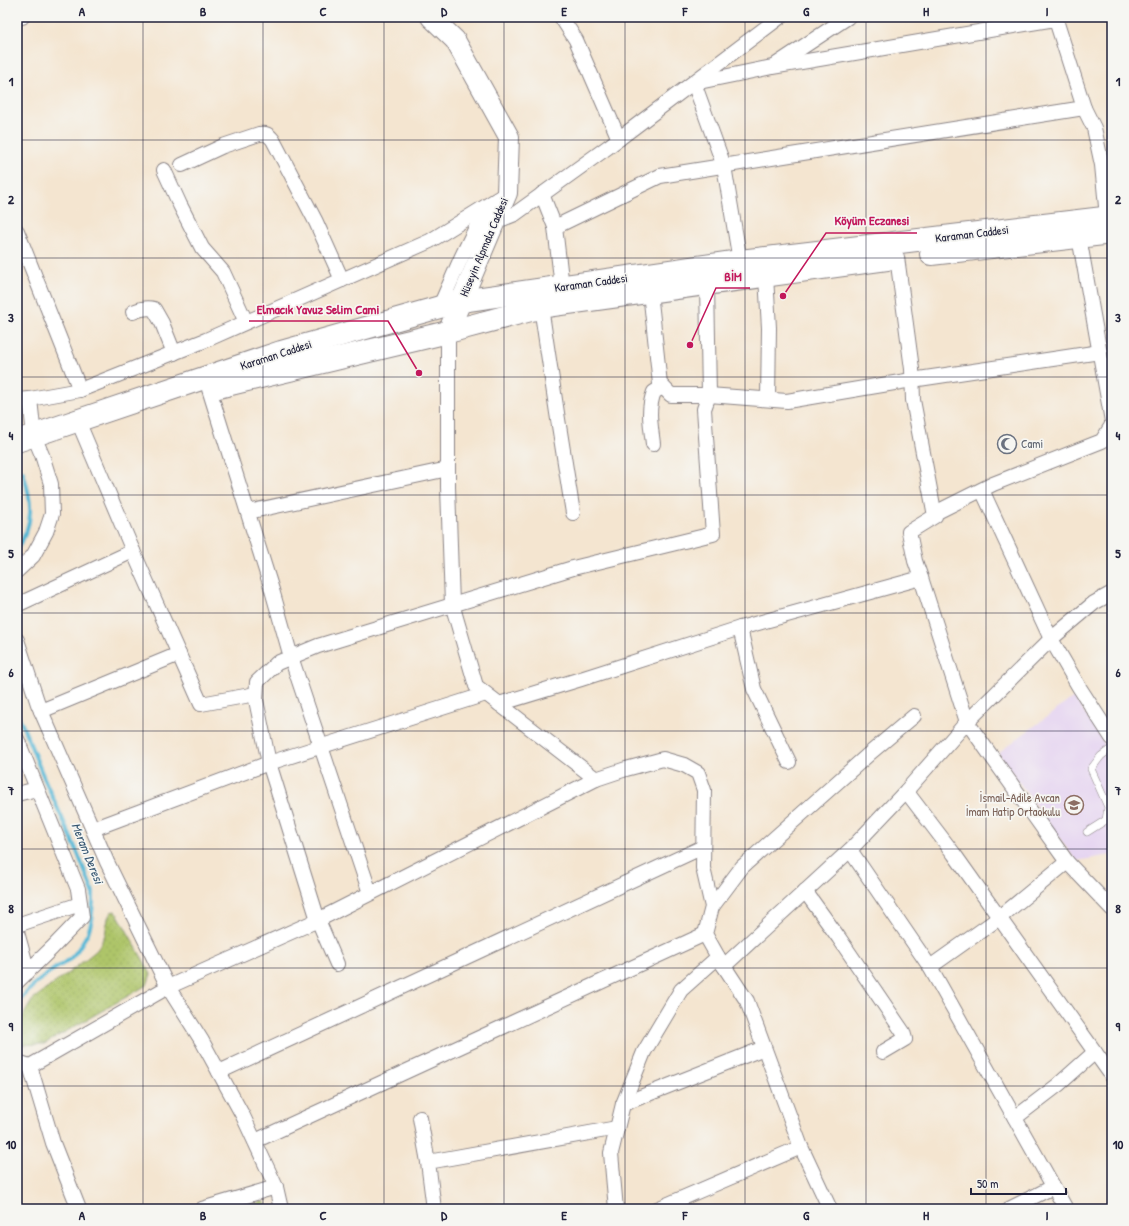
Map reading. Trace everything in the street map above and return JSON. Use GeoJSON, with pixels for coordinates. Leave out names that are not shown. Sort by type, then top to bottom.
{"type":"FeatureCollection","features":[{"type":"Feature","properties":{"kind":"main road","name":"Karaman Caddesi"},"geometry":{"type":"LineString","coordinates":[[82,420],[448,332],[541,307],[897,257],[1079,238],[1110,222]]}},
{"type":"Feature","properties":{"kind":"main road","name":"Karaman Caddesi"},"geometry":{"type":"LineString","coordinates":[[26,439],[281,352],[451,304],[562,286],[740,261],[1110,222]]}},
{"type":"Feature","properties":{"kind":"street"},"geometry":{"type":"LineString","coordinates":[[17,18],[22,17]]}},
{"type":"Feature","properties":{"kind":"street","name":"Hüseyin Alpmala Caddesi"},"geometry":{"type":"LineString","coordinates":[[432,17],[455,40],[509,137],[507,193],[490,214],[451,304],[448,332]]}},
{"type":"Feature","properties":{"kind":"street"},"geometry":{"type":"LineString","coordinates":[[561,17],[576,40],[619,139]]}},
{"type":"Feature","properties":{"kind":"street"},"geometry":{"type":"LineString","coordinates":[[17,571],[32,556],[46,532],[52,514],[51,484],[42,455],[26,439],[24,400],[80,390],[174,353],[490,214],[515,214],[619,139],[780,17]]}},
{"type":"Feature","properties":{"kind":"street"},"geometry":{"type":"LineString","coordinates":[[772,67],[848,17]]}},
{"type":"Feature","properties":{"kind":"street"},"geometry":{"type":"LineString","coordinates":[[694,82],[1055,18],[1084,108],[1094,128],[1102,165],[1110,222]]}},
{"type":"Feature","properties":{"kind":"street"},"geometry":{"type":"LineString","coordinates":[[694,82],[724,166],[740,261]]}},
{"type":"Feature","properties":{"kind":"street"},"geometry":{"type":"LineString","coordinates":[[554,227],[660,176],[1084,108]]}},
{"type":"Feature","properties":{"kind":"street"},"geometry":{"type":"LineString","coordinates":[[182,165],[237,141],[264,133],[269,135],[316,222],[342,280]]}},
{"type":"Feature","properties":{"kind":"street"},"geometry":{"type":"LineString","coordinates":[[164,170],[202,248],[223,272],[246,322]]}},
{"type":"Feature","properties":{"kind":"street"},"geometry":{"type":"LineString","coordinates":[[542,194],[554,227],[562,286]]}},
{"type":"Feature","properties":{"kind":"street"},"geometry":{"type":"LineString","coordinates":[[17,231],[80,390]]}},
{"type":"Feature","properties":{"kind":"street"},"geometry":{"type":"LineString","coordinates":[[1079,238],[1112,421]]}},
{"type":"Feature","properties":{"kind":"street"},"geometry":{"type":"LineString","coordinates":[[897,257],[912,369],[913,400],[935,513]]}},
{"type":"Feature","properties":{"kind":"street"},"geometry":{"type":"LineString","coordinates":[[766,276],[769,328],[768,399]]}},
{"type":"Feature","properties":{"kind":"street"},"geometry":{"type":"LineString","coordinates":[[337,964],[318,920],[269,762],[256,700],[257,682],[277,663],[318,646],[573,568],[713,534],[704,409],[709,396],[707,284]]}},
{"type":"Feature","properties":{"kind":"street"},"geometry":{"type":"LineString","coordinates":[[650,292],[660,384],[671,395],[787,401],[912,380],[1100,352]]}},
{"type":"Feature","properties":{"kind":"street"},"geometry":{"type":"LineString","coordinates":[[541,307],[574,513]]}},
{"type":"Feature","properties":{"kind":"street"},"geometry":{"type":"LineString","coordinates":[[133,312],[139,309],[149,308],[154,309],[157,312],[174,353]]}},
{"type":"Feature","properties":{"kind":"street"},"geometry":{"type":"LineString","coordinates":[[448,332],[448,469],[452,604],[476,686],[596,779]]}},
{"type":"Feature","properties":{"kind":"street"},"geometry":{"type":"LineString","coordinates":[[653,444],[650,402],[654,392],[663,387]]}},
{"type":"Feature","properties":{"kind":"street"},"geometry":{"type":"LineString","coordinates":[[209,389],[272,590],[291,657],[370,893]]}},
{"type":"Feature","properties":{"kind":"street"},"geometry":{"type":"LineString","coordinates":[[82,420],[133,551],[201,704],[256,694]]}},
{"type":"Feature","properties":{"kind":"street"},"geometry":{"type":"LineString","coordinates":[[1112,425],[1102,442],[993,484],[935,513],[935,516],[910,532],[915,560],[967,722],[1066,862],[1112,909]]}},
{"type":"Feature","properties":{"kind":"street"},"geometry":{"type":"LineString","coordinates":[[248,512],[448,469]]}},
{"type":"Feature","properties":{"kind":"street"},"geometry":{"type":"LineString","coordinates":[[982,490],[1051,639],[1079,687],[1112,738]]}},
{"type":"Feature","properties":{"kind":"street"},"geometry":{"type":"LineString","coordinates":[[17,604],[133,551]]}},
{"type":"Feature","properties":{"kind":"street"},"geometry":{"type":"LineString","coordinates":[[499,704],[581,680],[740,628],[921,578]]}},
{"type":"Feature","properties":{"kind":"street"},"geometry":{"type":"LineString","coordinates":[[616,1209],[611,1153],[623,1104],[644,1052],[681,990],[721,962],[805,891],[850,850],[906,791],[967,722],[1051,639],[1094,603],[1112,593]]}},
{"type":"Feature","properties":{"kind":"street"},"geometry":{"type":"LineString","coordinates":[[740,628],[754,689],[789,762]]}},
{"type":"Feature","properties":{"kind":"street"},"geometry":{"type":"LineString","coordinates":[[17,640],[41,711],[107,862],[168,987],[202,1041],[243,1116],[276,1187],[281,1209]]}},
{"type":"Feature","properties":{"kind":"street"},"geometry":{"type":"LineString","coordinates":[[41,711],[179,654]]}},
{"type":"Feature","properties":{"kind":"street"},"geometry":{"type":"LineString","coordinates":[[93,829],[269,762],[486,694]]}},
{"type":"Feature","properties":{"kind":"street"},"geometry":{"type":"LineString","coordinates":[[830,1209],[801,1147],[747,1001],[704,934],[712,906],[742,867],[914,716]]}},
{"type":"Feature","properties":{"kind":"street"},"geometry":{"type":"LineString","coordinates":[[17,739],[78,889],[82,917],[17,982]]}},
{"type":"Feature","properties":{"kind":"street"},"geometry":{"type":"LineString","coordinates":[[79,1209],[23,1064],[168,987],[318,920],[596,779],[663,759],[684,765],[698,772],[704,790],[703,868],[712,906]]}},
{"type":"Feature","properties":{"kind":"street"},"geometry":{"type":"LineString","coordinates":[[17,794],[37,789]]}},
{"type":"Feature","properties":{"kind":"street"},"geometry":{"type":"LineString","coordinates":[[906,791],[954,854],[1112,1076]]}},
{"type":"Feature","properties":{"kind":"street"},"geometry":{"type":"LineString","coordinates":[[219,1072],[703,847]]}},
{"type":"Feature","properties":{"kind":"street"},"geometry":{"type":"LineString","coordinates":[[850,850],[930,967],[1066,1209]]}},
{"type":"Feature","properties":{"kind":"street"},"geometry":{"type":"LineString","coordinates":[[930,967],[999,918],[1066,862]]}},
{"type":"Feature","properties":{"kind":"street"},"geometry":{"type":"LineString","coordinates":[[805,891],[903,1032],[905,1039],[884,1052]]}},
{"type":"Feature","properties":{"kind":"street"},"geometry":{"type":"LineString","coordinates":[[17,925],[80,904]]}},
{"type":"Feature","properties":{"kind":"street"},"geometry":{"type":"LineString","coordinates":[[17,932],[28,972]]}},
{"type":"Feature","properties":{"kind":"street"},"geometry":{"type":"LineString","coordinates":[[255,1141],[704,934]]}},
{"type":"Feature","properties":{"kind":"street"},"geometry":{"type":"LineString","coordinates":[[623,1104],[764,1048]]}},
{"type":"Feature","properties":{"kind":"street"},"geometry":{"type":"LineString","coordinates":[[1015,1118],[1058,1085],[1095,1052]]}},
{"type":"Feature","properties":{"kind":"street"},"geometry":{"type":"LineString","coordinates":[[420,1118],[428,1162],[434,1209]]}},
{"type":"Feature","properties":{"kind":"street"},"geometry":{"type":"LineString","coordinates":[[428,1162],[617,1128]]}},
{"type":"Feature","properties":{"kind":"street"},"geometry":{"type":"LineString","coordinates":[[657,1209],[801,1147]]}},
{"type":"Feature","properties":{"kind":"street"},"geometry":{"type":"LineString","coordinates":[[202,1209],[276,1187]]}},
{"type":"Feature","properties":{"kind":"street"},"geometry":{"type":"LineString","coordinates":[[1009,1209],[1053,1187]]}},
{"type":"Feature","properties":{"kind":"lane"},"geometry":{"type":"LineString","coordinates":[[1087,832],[1106,820],[1108,807],[1091,769],[1101,756],[1112,748]]}},
{"type":"Feature","properties":{"kind":"shaded area","name":"İsmail-Adile Avcan İmam Hatip Ortaokulu"},"geometry":{"type":"Polygon","coordinates":[[[1074,697],[1112,755],[1112,855],[1076,861],[998,753],[1074,697]]]}},
{"type":"Feature","properties":{"kind":"green space"},"geometry":{"type":"Polygon","coordinates":[[[115,911],[151,974],[147,985],[44,1044],[17,1045],[17,1026],[33,999],[97,950],[105,935],[108,918],[111,912],[115,911]]]}},
{"type":"Feature","properties":{"kind":"green space"},"geometry":{"type":"Polygon","coordinates":[[[263,1201],[270,1209],[241,1209],[263,1201]]]}},
{"type":"Feature","properties":{"kind":"waterway","name":"Meram Deresi"},"geometry":{"type":"LineString","coordinates":[[17,549],[27,530],[30,512],[30,502],[23,472]]}},
{"type":"Feature","properties":{"kind":"waterway","name":"Meram Deresi"},"geometry":{"type":"LineString","coordinates":[[17,712],[93,892],[91,923],[88,933],[77,951],[70,959],[37,982],[17,1003]]}},
{"type":"Feature","properties":{"kind":"place","name":"Köyüm Eczanesi"},"geometry":{"type":"Point","coordinates":[783,296]}},
{"type":"Feature","properties":{"kind":"place","name":"BİM"},"geometry":{"type":"Point","coordinates":[690,345]}},
{"type":"Feature","properties":{"kind":"place","name":"Elmacık Yavuz Selim Cami"},"geometry":{"type":"Point","coordinates":[419,373]}},
{"type":"Feature","properties":{"kind":"place","name":"Cami"},"geometry":{"type":"Point","coordinates":[1007,444]}},
{"type":"Feature","properties":{"kind":"place","name":"İsmail-Adile Avcan İmam Hatip Ortaokulu"},"geometry":{"type":"Point","coordinates":[1074,805]}}]}
